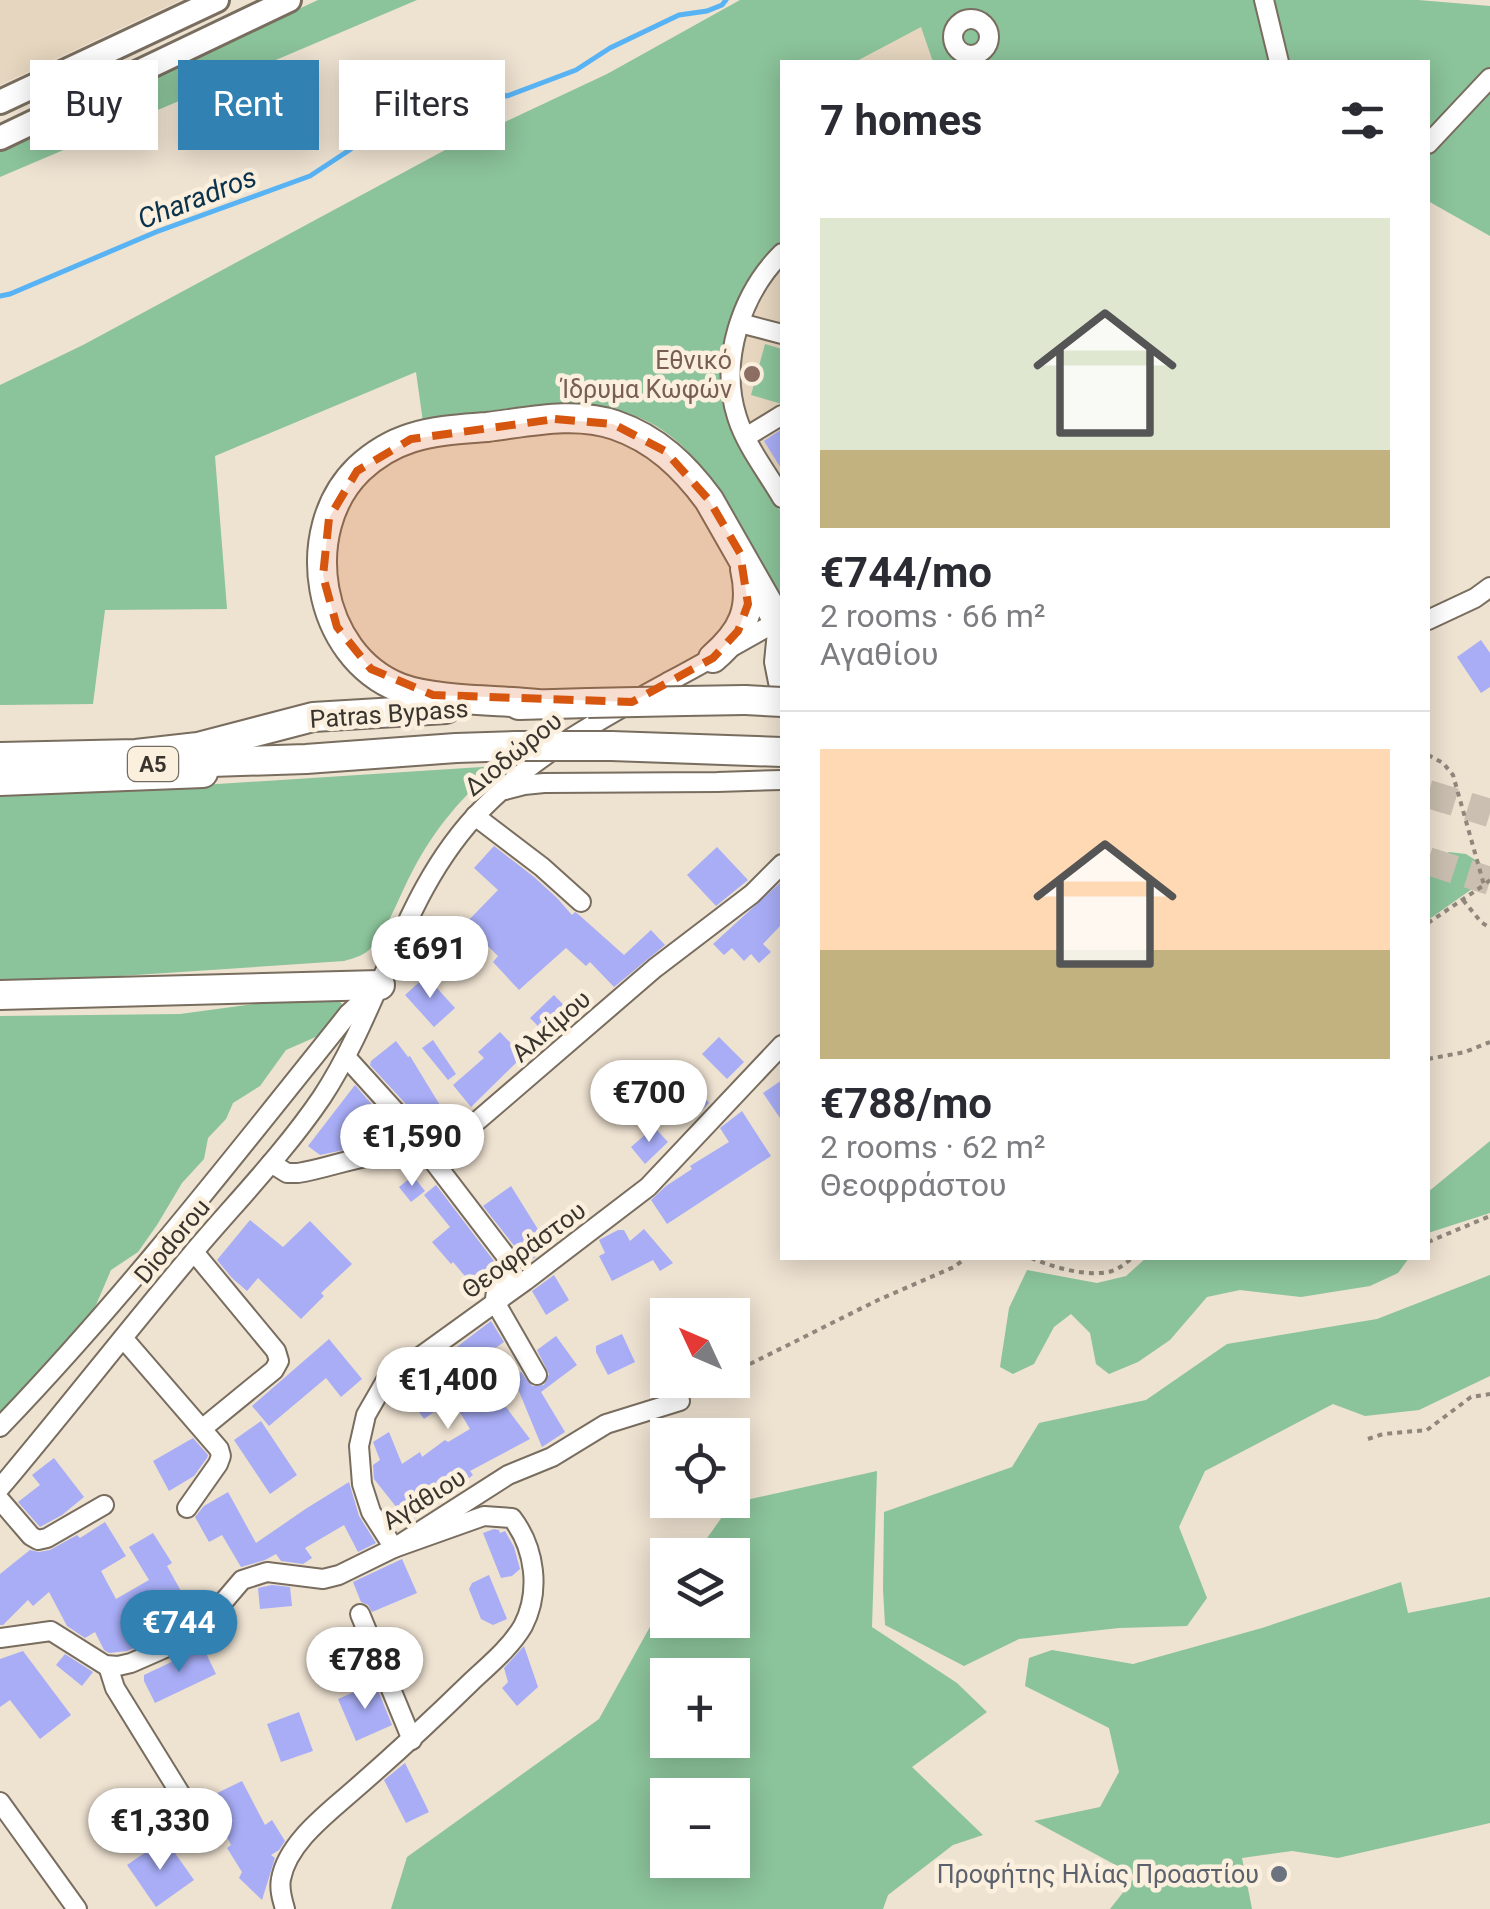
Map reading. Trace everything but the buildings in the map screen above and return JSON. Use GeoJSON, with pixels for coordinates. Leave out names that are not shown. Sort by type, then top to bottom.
{"type":"FeatureCollection","features":[{"type":"Feature","properties":{"kind":"highway"},"geometry":{"type":"LineString","coordinates":[[537,704],[433,695],[399,687],[371,669],[344,640],[325,595],[324,540],[336,501],[358,470],[376,456],[411,438],[436,432],[555,419],[596,420],[643,437],[682,466],[709,500],[780,620]]}},
{"type":"Feature","properties":{"kind":"highway"},"geometry":{"type":"LineString","coordinates":[[712,658],[730,642],[745,617],[750,590],[740,553]]}},
{"type":"Feature","properties":{"kind":"highway","name":"Patras Bypass"},"geometry":{"type":"LineString","coordinates":[[0,758],[136,754],[198,747],[313,717],[537,704],[780,702]]}},
{"type":"Feature","properties":{"kind":"highway","name":"Patras Bypass"},"geometry":{"type":"LineString","coordinates":[[0,770],[306,759],[516,746],[768,751]]}},
{"type":"Feature","properties":{"kind":"highway"},"geometry":{"type":"LineString","coordinates":[[0,781],[243,771],[282,768],[306,759]]}},
{"type":"Feature","properties":{"kind":"highway"},"geometry":{"type":"LineString","coordinates":[[0,995],[380,984]]}},
{"type":"Feature","properties":{"kind":"main road"},"geometry":{"type":"LineString","coordinates":[[0,102],[217,0]]}},
{"type":"Feature","properties":{"kind":"main road"},"geometry":{"type":"LineString","coordinates":[[0,138],[289,0]]}},
{"type":"Feature","properties":{"kind":"street"},"geometry":{"type":"LineString","coordinates":[[1264,0],[1279,60]]}},
{"type":"Feature","properties":{"kind":"street"},"geometry":{"type":"LineString","coordinates":[[1430,142],[1490,78]]}},
{"type":"Feature","properties":{"kind":"street"},"geometry":{"type":"LineString","coordinates":[[780,255],[760,280],[740,323],[733,348],[731,380],[736,413],[746,437],[780,495]]}},
{"type":"Feature","properties":{"kind":"street"},"geometry":{"type":"LineString","coordinates":[[740,323],[780,333]]}},
{"type":"Feature","properties":{"kind":"street"},"geometry":{"type":"LineString","coordinates":[[746,437],[780,416]]}},
{"type":"Feature","properties":{"kind":"street"},"geometry":{"type":"LineString","coordinates":[[1430,619],[1490,587]]}},
{"type":"Feature","properties":{"kind":"street"},"geometry":{"type":"LineString","coordinates":[[780,620],[774,662],[780,692]]}},
{"type":"Feature","properties":{"kind":"street","name":"Διοδώρου"},"geometry":{"type":"LineString","coordinates":[[346,1057],[428,880],[475,816],[528,768],[584,729],[780,620]]}},
{"type":"Feature","properties":{"kind":"street"},"geometry":{"type":"LineString","coordinates":[[499,792],[544,783],[780,780]]}},
{"type":"Feature","properties":{"kind":"street"},"geometry":{"type":"LineString","coordinates":[[475,816],[581,902]]}},
{"type":"Feature","properties":{"kind":"street","name":"Αλκίμου"},"geometry":{"type":"LineString","coordinates":[[271,1163],[287,1173],[298,1173],[374,1155],[436,1152],[452,1144],[654,968],[752,894],[780,866]]}},
{"type":"Feature","properties":{"kind":"street"},"geometry":{"type":"LineString","coordinates":[[0,1427],[98,1320],[349,1014],[380,984]]}},
{"type":"Feature","properties":{"kind":"street","name":"Θεοφράστου"},"geometry":{"type":"LineString","coordinates":[[394,1548],[371,1512],[362,1484],[358,1446],[366,1415],[386,1382],[648,1187],[780,1052]]}},
{"type":"Feature","properties":{"kind":"street"},"geometry":{"type":"LineString","coordinates":[[346,1057],[428,1152],[509,1260],[512,1268],[494,1295],[495,1302],[537,1375]]}},
{"type":"Feature","properties":{"kind":"street","name":"Diodorou"},"geometry":{"type":"LineString","coordinates":[[0,1488],[271,1163],[320,1100],[346,1057]]}},
{"type":"Feature","properties":{"kind":"street"},"geometry":{"type":"LineString","coordinates":[[194,1252],[276,1351],[279,1361],[274,1370],[203,1428]]}},
{"type":"Feature","properties":{"kind":"street"},"geometry":{"type":"LineString","coordinates":[[123,1338],[220,1448],[218,1464],[187,1508]]}},
{"type":"Feature","properties":{"kind":"street","name":"Αγάθιου"},"geometry":{"type":"LineString","coordinates":[[108,1666],[131,1663],[192,1638],[242,1580],[267,1572],[323,1579],[339,1575],[394,1548],[508,1475],[552,1457],[606,1424],[680,1402]]}},
{"type":"Feature","properties":{"kind":"street"},"geometry":{"type":"LineString","coordinates":[[0,1500],[38,1540],[104,1505]]}},
{"type":"Feature","properties":{"kind":"street"},"geometry":{"type":"LineString","coordinates":[[285,1909],[281,1878],[296,1847],[512,1643],[525,1622],[534,1570],[525,1534],[512,1518],[484,1516],[394,1548]]}},
{"type":"Feature","properties":{"kind":"street"},"geometry":{"type":"LineString","coordinates":[[360,1614],[412,1740]]}},
{"type":"Feature","properties":{"kind":"street"},"geometry":{"type":"LineString","coordinates":[[0,1638],[54,1632],[108,1666],[114,1688],[188,1806]]}},
{"type":"Feature","properties":{"kind":"street"},"geometry":{"type":"LineString","coordinates":[[0,1802],[77,1909]]}},
{"type":"Feature","properties":{"kind":"path"},"geometry":{"type":"LineString","coordinates":[[1430,755],[1453,775],[1484,885]]}},
{"type":"Feature","properties":{"kind":"path"},"geometry":{"type":"LineString","coordinates":[[1430,922],[1490,880]]}},
{"type":"Feature","properties":{"kind":"path"},"geometry":{"type":"LineString","coordinates":[[1463,900],[1490,928]]}},
{"type":"Feature","properties":{"kind":"path"},"geometry":{"type":"LineString","coordinates":[[1430,1059],[1490,1042]]}},
{"type":"Feature","properties":{"kind":"path"},"geometry":{"type":"LineString","coordinates":[[1430,1241],[1490,1216]]}},
{"type":"Feature","properties":{"kind":"path"},"geometry":{"type":"LineString","coordinates":[[750,1364],[963,1260]]}},
{"type":"Feature","properties":{"kind":"path"},"geometry":{"type":"LineString","coordinates":[[1039,1260],[1088,1273],[1108,1272],[1129,1260]]}},
{"type":"Feature","properties":{"kind":"path"},"geometry":{"type":"LineString","coordinates":[[1368,1439],[1427,1430],[1471,1398],[1490,1394]]}},
{"type":"Feature","properties":{"kind":"path"},"geometry":{"type":"LineString","coordinates":[[680,1402],[687,1398]]}},
{"type":"Feature","properties":{"kind":"highlighted area"},"geometry":{"type":"Polygon","coordinates":[[[555,419],[613,424],[665,451],[709,500],[740,553],[748,604],[738,631],[713,658],[632,702],[433,695],[371,669],[337,627],[323,576],[329,518],[357,471],[411,439],[555,419]]]}},
{"type":"Feature","properties":{"kind":"shaded area"},"geometry":{"type":"Polygon","coordinates":[[[0,0],[181,0],[53,60],[30,60],[30,71],[0,85],[0,0]]]}},
{"type":"Feature","properties":{"kind":"shaded area"},"geometry":{"type":"Polygon","coordinates":[[[921,26],[932,60],[859,60],[921,26]]]}},
{"type":"Feature","properties":{"kind":"shaded area","name":"Εθνικό Ίδρυμα Κωφών"},"geometry":{"type":"Polygon","coordinates":[[[780,249],[780,510],[722,403],[725,351],[780,249]]]}},
{"type":"Feature","properties":{"kind":"green space"},"geometry":{"type":"Polygon","coordinates":[[[318,0],[417,0],[276,60],[189,60],[318,0]]]}},
{"type":"Feature","properties":{"kind":"green space"},"geometry":{"type":"Polygon","coordinates":[[[740,0],[1418,0],[1490,6],[1490,236],[1430,202],[1430,60],[932,60],[921,27],[859,60],[780,60],[780,249],[725,351],[721,380],[722,403],[730,421],[780,510],[780,597],[702,469],[674,439],[643,419],[609,408],[573,404],[536,405],[423,422],[416,372],[215,456],[227,609],[105,610],[93,704],[0,705],[0,385],[83,345],[445,150],[505,150],[505,122],[607,74],[740,0]]]}},
{"type":"Feature","properties":{"kind":"green space"},"geometry":{"type":"Polygon","coordinates":[[[178,65],[178,101],[158,110],[158,74],[178,65]]]}},
{"type":"Feature","properties":{"kind":"green space"},"geometry":{"type":"Polygon","coordinates":[[[30,134],[30,150],[64,150],[0,177],[0,148],[30,134]]]}},
{"type":"Feature","properties":{"kind":"green space"},"geometry":{"type":"Polygon","coordinates":[[[765,344],[780,348],[780,403],[751,395],[765,344]]]}},
{"type":"Feature","properties":{"kind":"green space"},"geometry":{"type":"Polygon","coordinates":[[[497,766],[440,827],[378,938],[359,956],[344,961],[0,984],[0,788],[125,790],[497,766]]]}},
{"type":"Feature","properties":{"kind":"green space"},"geometry":{"type":"Polygon","coordinates":[[[1449,852],[1466,854],[1488,868],[1479,884],[1430,919],[1430,866],[1449,852]]]}},
{"type":"Feature","properties":{"kind":"green space"},"geometry":{"type":"Polygon","coordinates":[[[339,1000],[343,1006],[341,1015],[327,1032],[286,1050],[260,1086],[233,1103],[226,1119],[208,1138],[204,1159],[182,1183],[138,1252],[111,1270],[77,1336],[0,1419],[0,1016],[180,1014],[277,1001],[339,1000]]]}},
{"type":"Feature","properties":{"kind":"green space"},"geometry":{"type":"Polygon","coordinates":[[[1490,1141],[1490,1213],[1430,1232],[1430,1190],[1490,1141]]]}},
{"type":"Feature","properties":{"kind":"green space"},"geometry":{"type":"Polygon","coordinates":[[[1144,1260],[1408,1260],[1398,1273],[1370,1286],[1301,1297],[1240,1290],[1207,1297],[1170,1340],[1138,1362],[1109,1374],[1096,1364],[1090,1333],[1071,1314],[1054,1327],[1034,1364],[1013,1374],[1000,1367],[1009,1308],[1027,1270],[1097,1283],[1126,1276],[1144,1260]]]}},
{"type":"Feature","properties":{"kind":"green space"},"geometry":{"type":"Polygon","coordinates":[[[1490,1275],[1490,1376],[1419,1410],[1365,1416],[1333,1404],[1205,1471],[1179,1527],[1207,1598],[1187,1626],[1119,1628],[1019,1639],[964,1666],[885,1625],[884,1512],[1012,1467],[1039,1423],[1146,1400],[1227,1344],[1377,1319],[1490,1275]]]}},
{"type":"Feature","properties":{"kind":"green space"},"geometry":{"type":"Polygon","coordinates":[[[877,1471],[872,1627],[957,1683],[987,1712],[912,1767],[983,1835],[953,1845],[888,1895],[883,1909],[391,1909],[407,1857],[599,1719],[650,1627],[650,1638],[750,1638],[750,1538],[707,1538],[721,1518],[750,1518],[750,1499],[877,1471]]]}},
{"type":"Feature","properties":{"kind":"green space"},"geometry":{"type":"Polygon","coordinates":[[[1401,1582],[1408,1613],[1490,1597],[1490,1823],[1338,1858],[1292,1851],[1242,1858],[1252,1909],[1110,1909],[1136,1876],[1034,1821],[1100,1807],[1119,1772],[1109,1728],[1025,1686],[1029,1658],[1052,1650],[1133,1664],[1262,1628],[1401,1582]]]}},
{"type":"Feature","properties":{"kind":"waterway","name":"Charadros"},"geometry":{"type":"LineString","coordinates":[[0,296],[156,232],[310,176],[426,92],[477,87],[507,96],[576,70],[610,48],[679,15],[707,11],[726,0]]}},
{"type":"Feature","properties":{"kind":"tunnel"},"geometry":{"type":"LineString","coordinates":[[1430,795],[1490,813]]}},
{"type":"Feature","properties":{"kind":"tunnel"},"geometry":{"type":"LineString","coordinates":[[1430,862],[1490,881]]}},
{"type":"Feature","properties":{"kind":"place","name":"Εθνικό Ίδρυμα Κωφών"},"geometry":{"type":"Point","coordinates":[752,374]}},
{"type":"Feature","properties":{"kind":"place","name":"Προφήτης Ηλίας Προαστίου"},"geometry":{"type":"Point","coordinates":[1279,1874]}}]}
